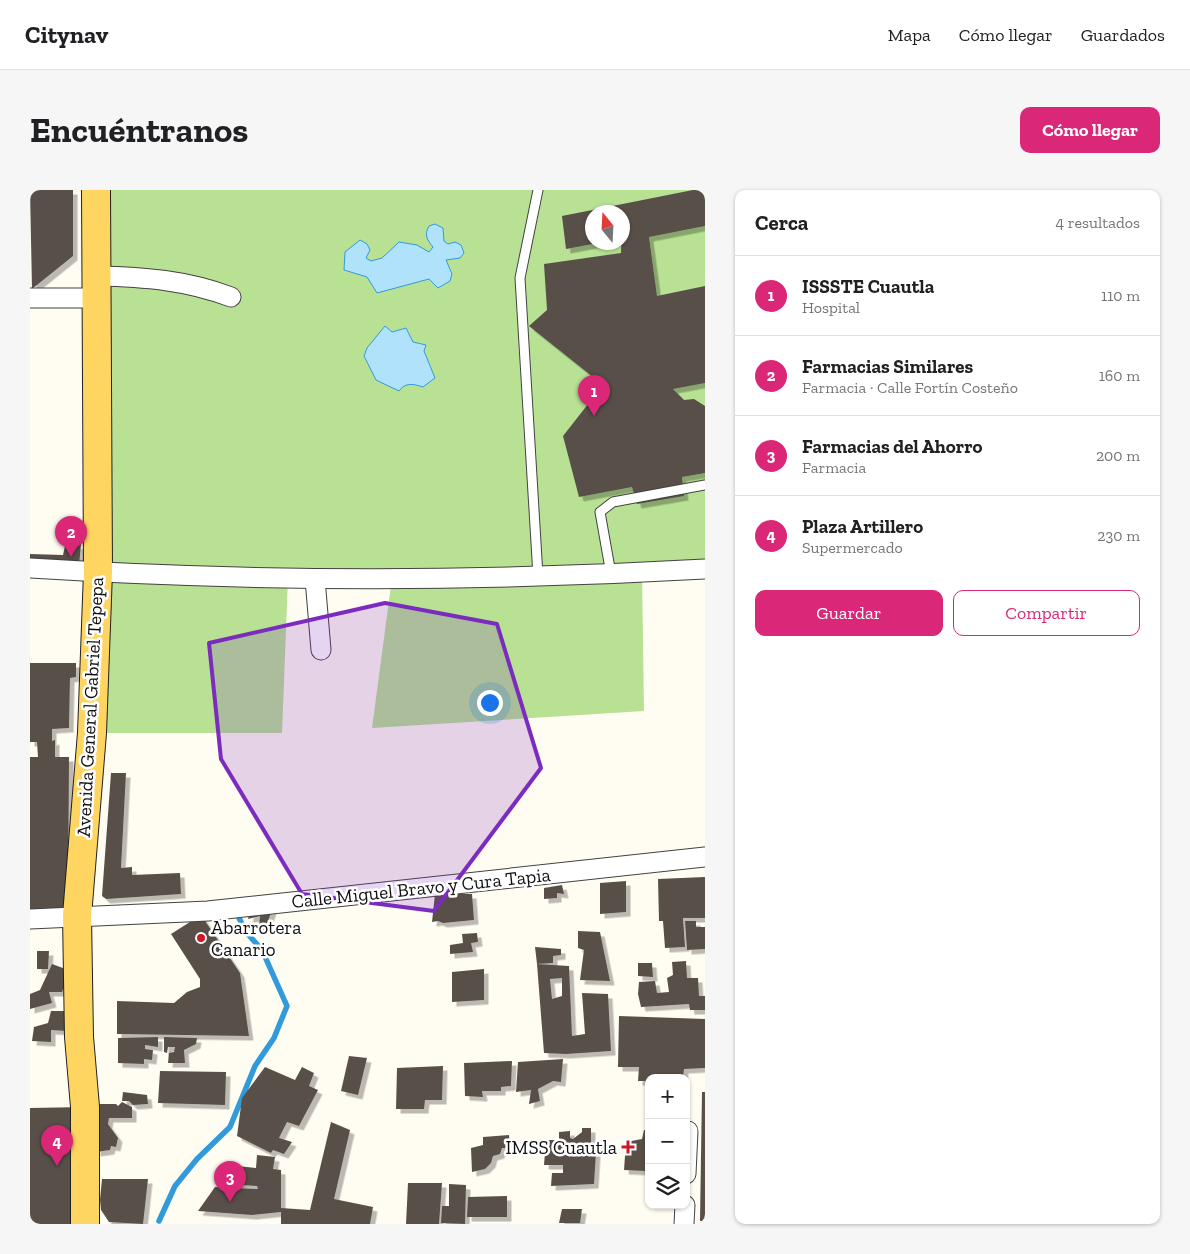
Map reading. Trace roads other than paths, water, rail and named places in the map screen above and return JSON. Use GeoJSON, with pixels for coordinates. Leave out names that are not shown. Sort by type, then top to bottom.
{"type":"FeatureCollection","features":[{"type":"Feature","properties":{"kind":"main road","name":"Avenida General Gabriel Tepepa"},"geometry":{"type":"LineString","coordinates":[[85,1224],[85,1107],[79,1037],[77,916],[92,733],[98,572],[96,190]]}},
{"type":"Feature","properties":{"kind":"street"},"geometry":{"type":"LineString","coordinates":[[30,298],[152,278],[202,286],[230,297]]}},
{"type":"Feature","properties":{"kind":"street"},"geometry":{"type":"LineString","coordinates":[[30,568],[315,579],[538,576],[705,569]]}},
{"type":"Feature","properties":{"kind":"street"},"geometry":{"type":"LineString","coordinates":[[315,579],[321,650]]}},
{"type":"Feature","properties":{"kind":"street","name":"Calle Miguel Bravo y Cura Tapia"},"geometry":{"type":"LineString","coordinates":[[30,919],[217,910],[705,857]]}},
{"type":"Feature","properties":{"kind":"street"},"geometry":{"type":"LineString","coordinates":[[684,1224],[685,1209]]}},
{"type":"Feature","properties":{"kind":"lane"},"geometry":{"type":"LineString","coordinates":[[538,190],[520,278],[538,576]]}},
{"type":"Feature","properties":{"kind":"lane"},"geometry":{"type":"LineString","coordinates":[[611,574],[600,512],[613,502],[705,485]]}},
{"type":"Feature","properties":{"kind":"water"},"geometry":{"type":"Polygon","coordinates":[[[435,224],[443,228],[444,241],[448,244],[455,242],[461,245],[464,253],[460,258],[446,260],[452,274],[450,281],[438,288],[429,279],[377,293],[367,277],[344,270],[345,252],[360,240],[367,244],[370,250],[366,258],[371,261],[382,258],[399,242],[417,245],[429,252],[433,247],[426,235],[429,226],[435,224]]]}},
{"type":"Feature","properties":{"kind":"water"},"geometry":{"type":"Polygon","coordinates":[[[385,326],[392,332],[406,328],[413,342],[426,345],[424,351],[435,378],[423,387],[407,385],[399,391],[376,380],[364,356],[367,348],[385,326]]]}},
{"type":"Feature","properties":{"kind":"waterway"},"geometry":{"type":"LineString","coordinates":[[159,1221],[175,1186],[197,1159],[230,1127],[255,1066],[274,1038],[287,1006],[262,950],[246,932],[236,912]]}},
{"type":"Feature","properties":{"kind":"place","name":"ISSSTE Cuautla"},"geometry":{"type":"Point","coordinates":[594,416]}},
{"type":"Feature","properties":{"kind":"place","name":"Farmacias Similares"},"geometry":{"type":"Point","coordinates":[71,557]}},
{"type":"Feature","properties":{"kind":"place","name":"Abarrotera Canario"},"geometry":{"type":"Point","coordinates":[201,938]}},
{"type":"Feature","properties":{"kind":"place","name":"IMSS Cuautla"},"geometry":{"type":"Point","coordinates":[628,1147]}},
{"type":"Feature","properties":{"kind":"place","name":"Plaza Artillero"},"geometry":{"type":"Point","coordinates":[57,1166]}},
{"type":"Feature","properties":{"kind":"place","name":"Farmacias del Ahorro"},"geometry":{"type":"Point","coordinates":[230,1202]}}]}
